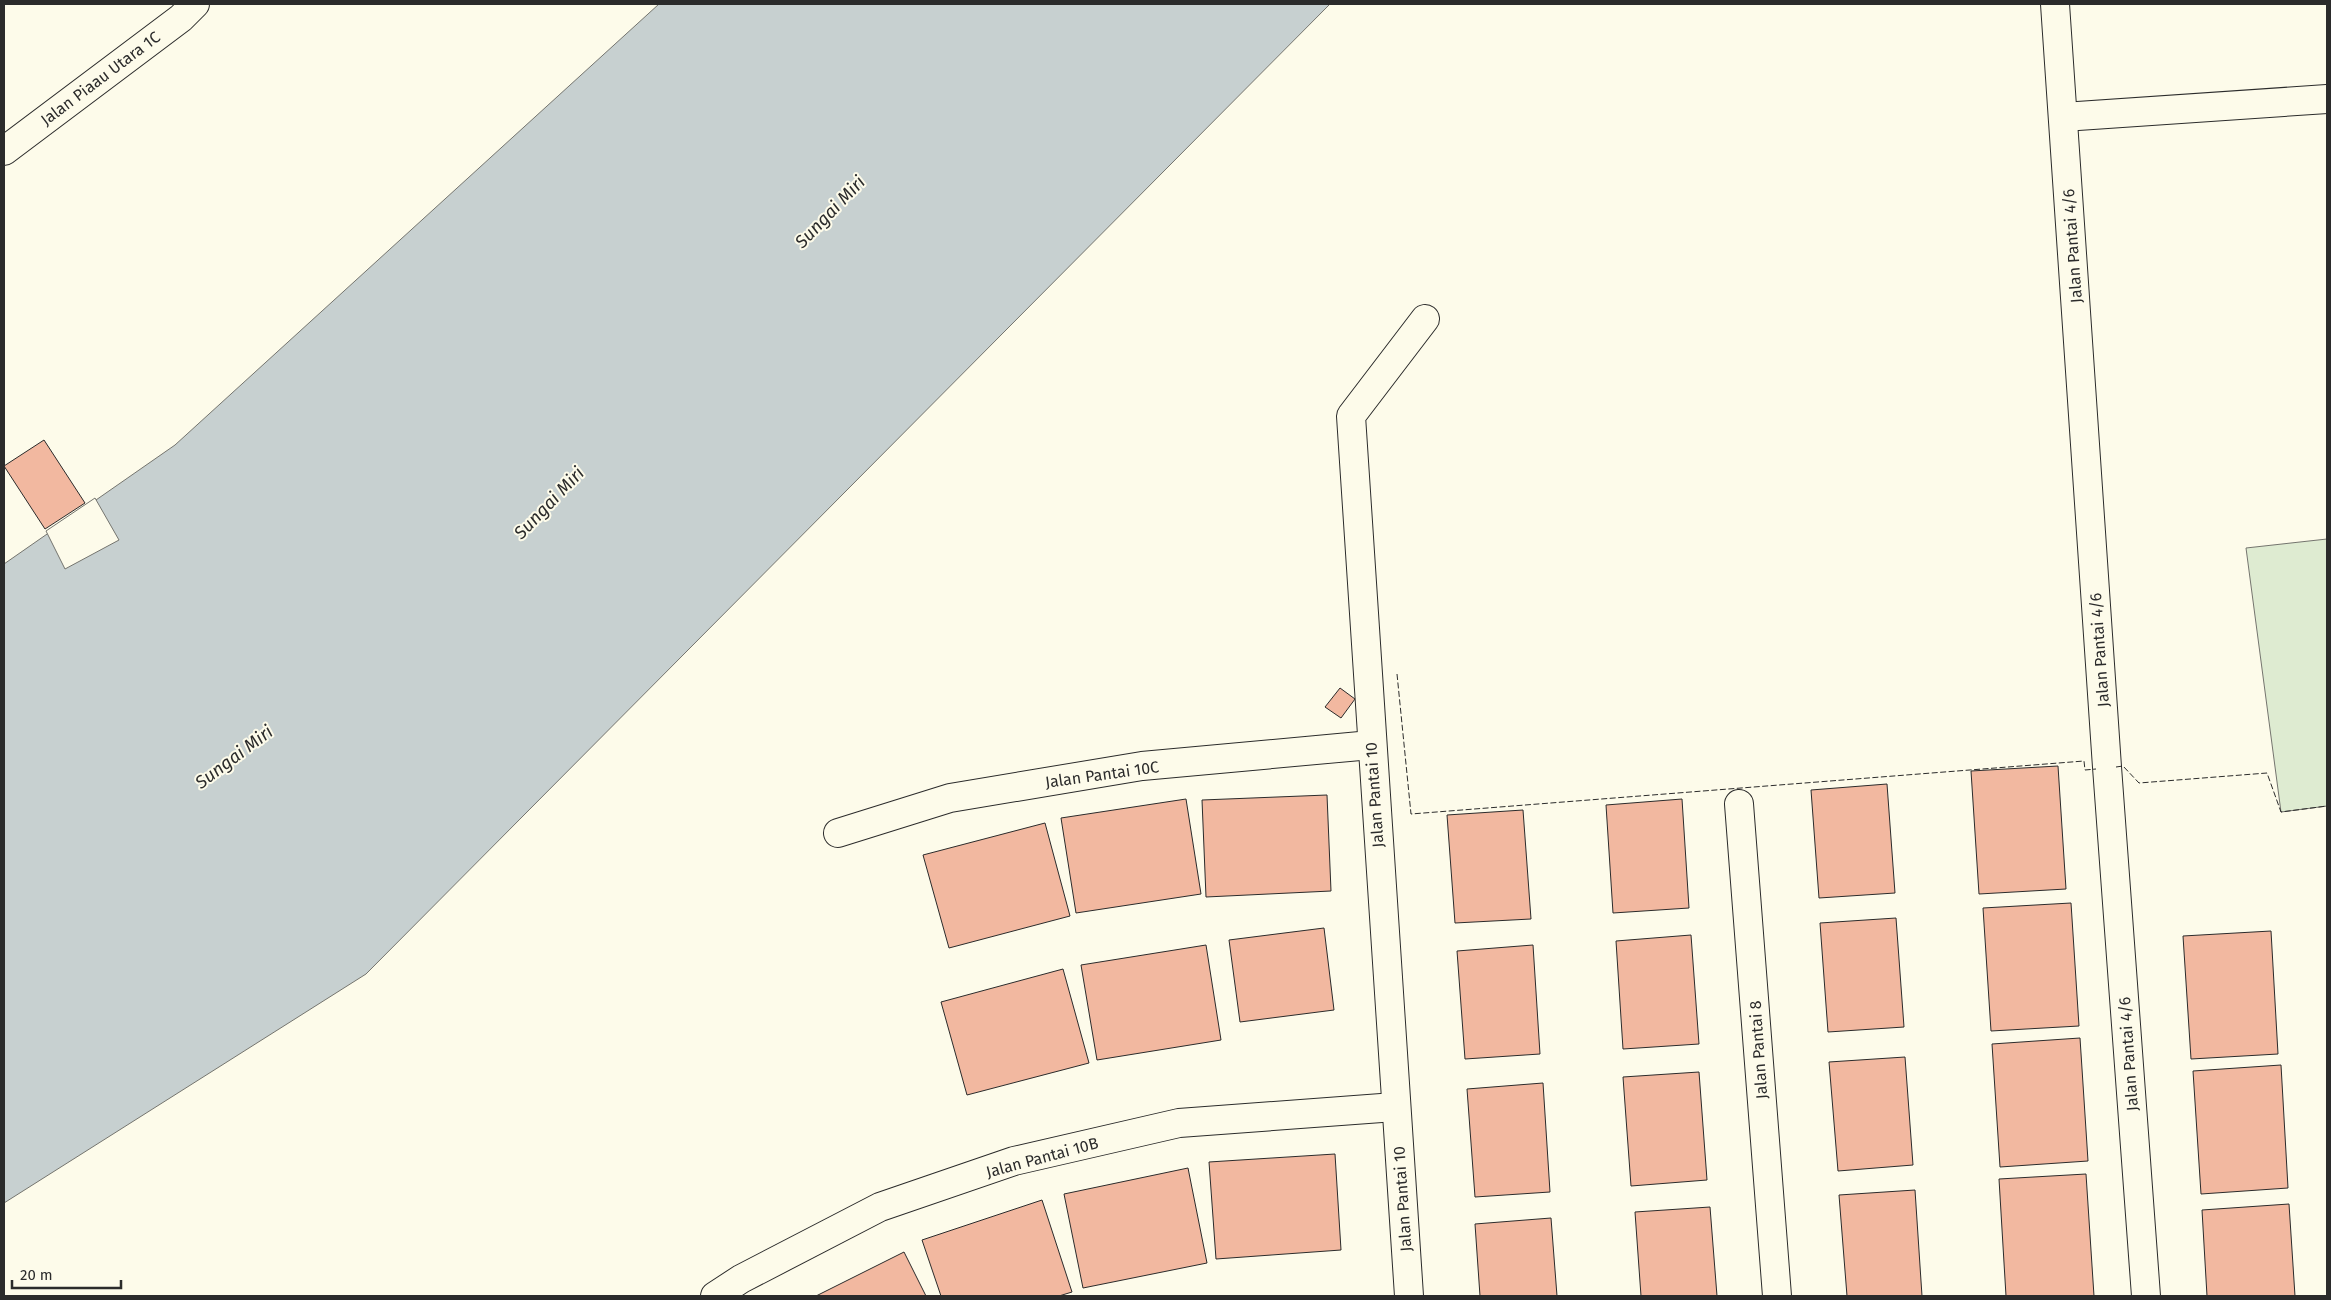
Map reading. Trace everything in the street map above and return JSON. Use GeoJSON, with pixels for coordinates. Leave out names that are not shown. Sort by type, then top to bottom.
{"type":"FeatureCollection","features":[{"type":"Feature","properties":{"kind":"street","name":"Jalan Piaau Utara 1C"},"geometry":{"type":"LineString","coordinates":[[4,151],[181,18],[194,4]]}},
{"type":"Feature","properties":{"kind":"street","name":"Jalan Pantai 4/6"},"geometry":{"type":"LineString","coordinates":[[2055,4],[2106,758],[2146,1296]]}},
{"type":"Feature","properties":{"kind":"street"},"geometry":{"type":"LineString","coordinates":[[2063,117],[2327,99]]}},
{"type":"Feature","properties":{"kind":"street","name":"Jalan Pantai 10"},"geometry":{"type":"LineString","coordinates":[[1409,1296],[1371,745],[1351,416],[1425,319]]}},
{"type":"Feature","properties":{"kind":"street","name":"Jalan Pantai 10C"},"geometry":{"type":"LineString","coordinates":[[838,832],[950,798],[1142,766],[1371,745]]}},
{"type":"Feature","properties":{"kind":"street","name":"Jalan Pantai 8"},"geometry":{"type":"LineString","coordinates":[[1739,804],[1777,1296]]}},
{"type":"Feature","properties":{"kind":"street","name":"Jalan Pantai 10B"},"geometry":{"type":"LineString","coordinates":[[715,1296],[741,1279],[880,1207],[1014,1161],[1179,1123],[1395,1107]]}},
{"type":"Feature","properties":{"kind":"green space"},"geometry":{"type":"Polygon","coordinates":[[[2327,539],[2327,806],[2281,812],[2246,548],[2327,539]]]}},
{"type":"Feature","properties":{"kind":"water","name":"Sungai Miri"},"geometry":{"type":"Polygon","coordinates":[[[659,4],[1330,4],[366,974],[4,1203],[4,564],[175,445],[659,4]]]}},
{"type":"Feature","properties":{"kind":"pier"},"geometry":{"type":"Polygon","coordinates":[[[95,498],[119,540],[65,569],[46,531],[95,498]]]}},
{"type":"Feature","properties":{"kind":"building"},"geometry":{"type":"Polygon","coordinates":[[[44,440],[85,503],[45,529],[4,466],[44,440]]]}},
{"type":"Feature","properties":{"kind":"building"},"geometry":{"type":"Polygon","coordinates":[[[1340,688],[1355,699],[1341,718],[1325,707],[1340,688]]]}},
{"type":"Feature","properties":{"kind":"building"},"geometry":{"type":"Polygon","coordinates":[[[2058,766],[2066,889],[1979,894],[1971,771],[2058,766]]]}},
{"type":"Feature","properties":{"kind":"building"},"geometry":{"type":"Polygon","coordinates":[[[1887,784],[1895,893],[1819,898],[1811,790],[1887,784]]]}},
{"type":"Feature","properties":{"kind":"building"},"geometry":{"type":"Polygon","coordinates":[[[1327,795],[1331,891],[1206,897],[1202,800],[1327,795]]]}},
{"type":"Feature","properties":{"kind":"building"},"geometry":{"type":"Polygon","coordinates":[[[1186,799],[1201,894],[1076,913],[1061,818],[1186,799]]]}},
{"type":"Feature","properties":{"kind":"building"},"geometry":{"type":"Polygon","coordinates":[[[1682,799],[1689,908],[1613,913],[1606,805],[1682,799]]]}},
{"type":"Feature","properties":{"kind":"building"},"geometry":{"type":"Polygon","coordinates":[[[1523,810],[1531,919],[1455,923],[1447,815],[1523,810]]]}},
{"type":"Feature","properties":{"kind":"building"},"geometry":{"type":"Polygon","coordinates":[[[1045,823],[1070,916],[949,948],[923,855],[1045,823]]]}},
{"type":"Feature","properties":{"kind":"building"},"geometry":{"type":"Polygon","coordinates":[[[2071,903],[2079,1026],[1991,1031],[1983,908],[2071,903]]]}},
{"type":"Feature","properties":{"kind":"building"},"geometry":{"type":"Polygon","coordinates":[[[1896,918],[1904,1027],[1828,1032],[1820,923],[1896,918]]]}},
{"type":"Feature","properties":{"kind":"building"},"geometry":{"type":"Polygon","coordinates":[[[1324,928],[1334,1010],[1240,1022],[1229,940],[1324,928]]]}},
{"type":"Feature","properties":{"kind":"building"},"geometry":{"type":"Polygon","coordinates":[[[2271,931],[2278,1054],[2191,1059],[2183,936],[2271,931]]]}},
{"type":"Feature","properties":{"kind":"building"},"geometry":{"type":"Polygon","coordinates":[[[1691,935],[1699,1044],[1623,1049],[1616,941],[1691,935]]]}},
{"type":"Feature","properties":{"kind":"building"},"geometry":{"type":"Polygon","coordinates":[[[1206,945],[1221,1040],[1097,1060],[1081,965],[1206,945]]]}},
{"type":"Feature","properties":{"kind":"building"},"geometry":{"type":"Polygon","coordinates":[[[1533,945],[1540,1054],[1465,1059],[1457,951],[1533,945]]]}},
{"type":"Feature","properties":{"kind":"building"},"geometry":{"type":"Polygon","coordinates":[[[1063,969],[1089,1063],[967,1095],[941,1002],[1063,969]]]}},
{"type":"Feature","properties":{"kind":"building"},"geometry":{"type":"Polygon","coordinates":[[[2080,1038],[2088,1161],[2000,1167],[1992,1044],[2080,1038]]]}},
{"type":"Feature","properties":{"kind":"building"},"geometry":{"type":"Polygon","coordinates":[[[1905,1057],[1913,1165],[1838,1171],[1829,1062],[1905,1057]]]}},
{"type":"Feature","properties":{"kind":"building"},"geometry":{"type":"Polygon","coordinates":[[[2281,1065],[2288,1188],[2201,1194],[2193,1071],[2281,1065]]]}},
{"type":"Feature","properties":{"kind":"building"},"geometry":{"type":"Polygon","coordinates":[[[1699,1072],[1707,1180],[1631,1186],[1623,1077],[1699,1072]]]}},
{"type":"Feature","properties":{"kind":"building"},"geometry":{"type":"Polygon","coordinates":[[[1543,1083],[1550,1192],[1475,1197],[1467,1089],[1543,1083]]]}},
{"type":"Feature","properties":{"kind":"building"},"geometry":{"type":"Polygon","coordinates":[[[1335,1154],[1341,1250],[1216,1259],[1209,1162],[1335,1154]]]}},
{"type":"Feature","properties":{"kind":"building"},"geometry":{"type":"Polygon","coordinates":[[[1188,1168],[1207,1263],[1083,1288],[1064,1194],[1188,1168]]]}},
{"type":"Feature","properties":{"kind":"building"},"geometry":{"type":"Polygon","coordinates":[[[2086,1174],[2094,1296],[2006,1296],[1999,1179],[2086,1174]]]}},
{"type":"Feature","properties":{"kind":"building"},"geometry":{"type":"Polygon","coordinates":[[[1915,1190],[1922,1296],[1847,1296],[1839,1195],[1915,1190]]]}},
{"type":"Feature","properties":{"kind":"building"},"geometry":{"type":"Polygon","coordinates":[[[1042,1200],[1072,1292],[1059,1296],[941,1296],[922,1240],[1042,1200]]]}},
{"type":"Feature","properties":{"kind":"building"},"geometry":{"type":"Polygon","coordinates":[[[2289,1204],[2295,1296],[2207,1296],[2202,1210],[2289,1204]]]}},
{"type":"Feature","properties":{"kind":"building"},"geometry":{"type":"Polygon","coordinates":[[[1710,1207],[1717,1296],[1641,1296],[1635,1212],[1710,1207]]]}},
{"type":"Feature","properties":{"kind":"building"},"geometry":{"type":"Polygon","coordinates":[[[1551,1218],[1557,1296],[1480,1296],[1475,1224],[1551,1218]]]}},
{"type":"Feature","properties":{"kind":"building"},"geometry":{"type":"Polygon","coordinates":[[[904,1252],[926,1296],[816,1296],[904,1252]]]}},
{"type":"Feature","properties":{"kind":"fence"},"geometry":{"type":"LineString","coordinates":[[1397,674],[1411,814],[2084,761],[2085,770],[2096,769]]}},
{"type":"Feature","properties":{"kind":"fence"},"geometry":{"type":"LineString","coordinates":[[2116,767],[2123,766],[2139,783],[2267,773],[2281,812],[2327,806]]}}]}
